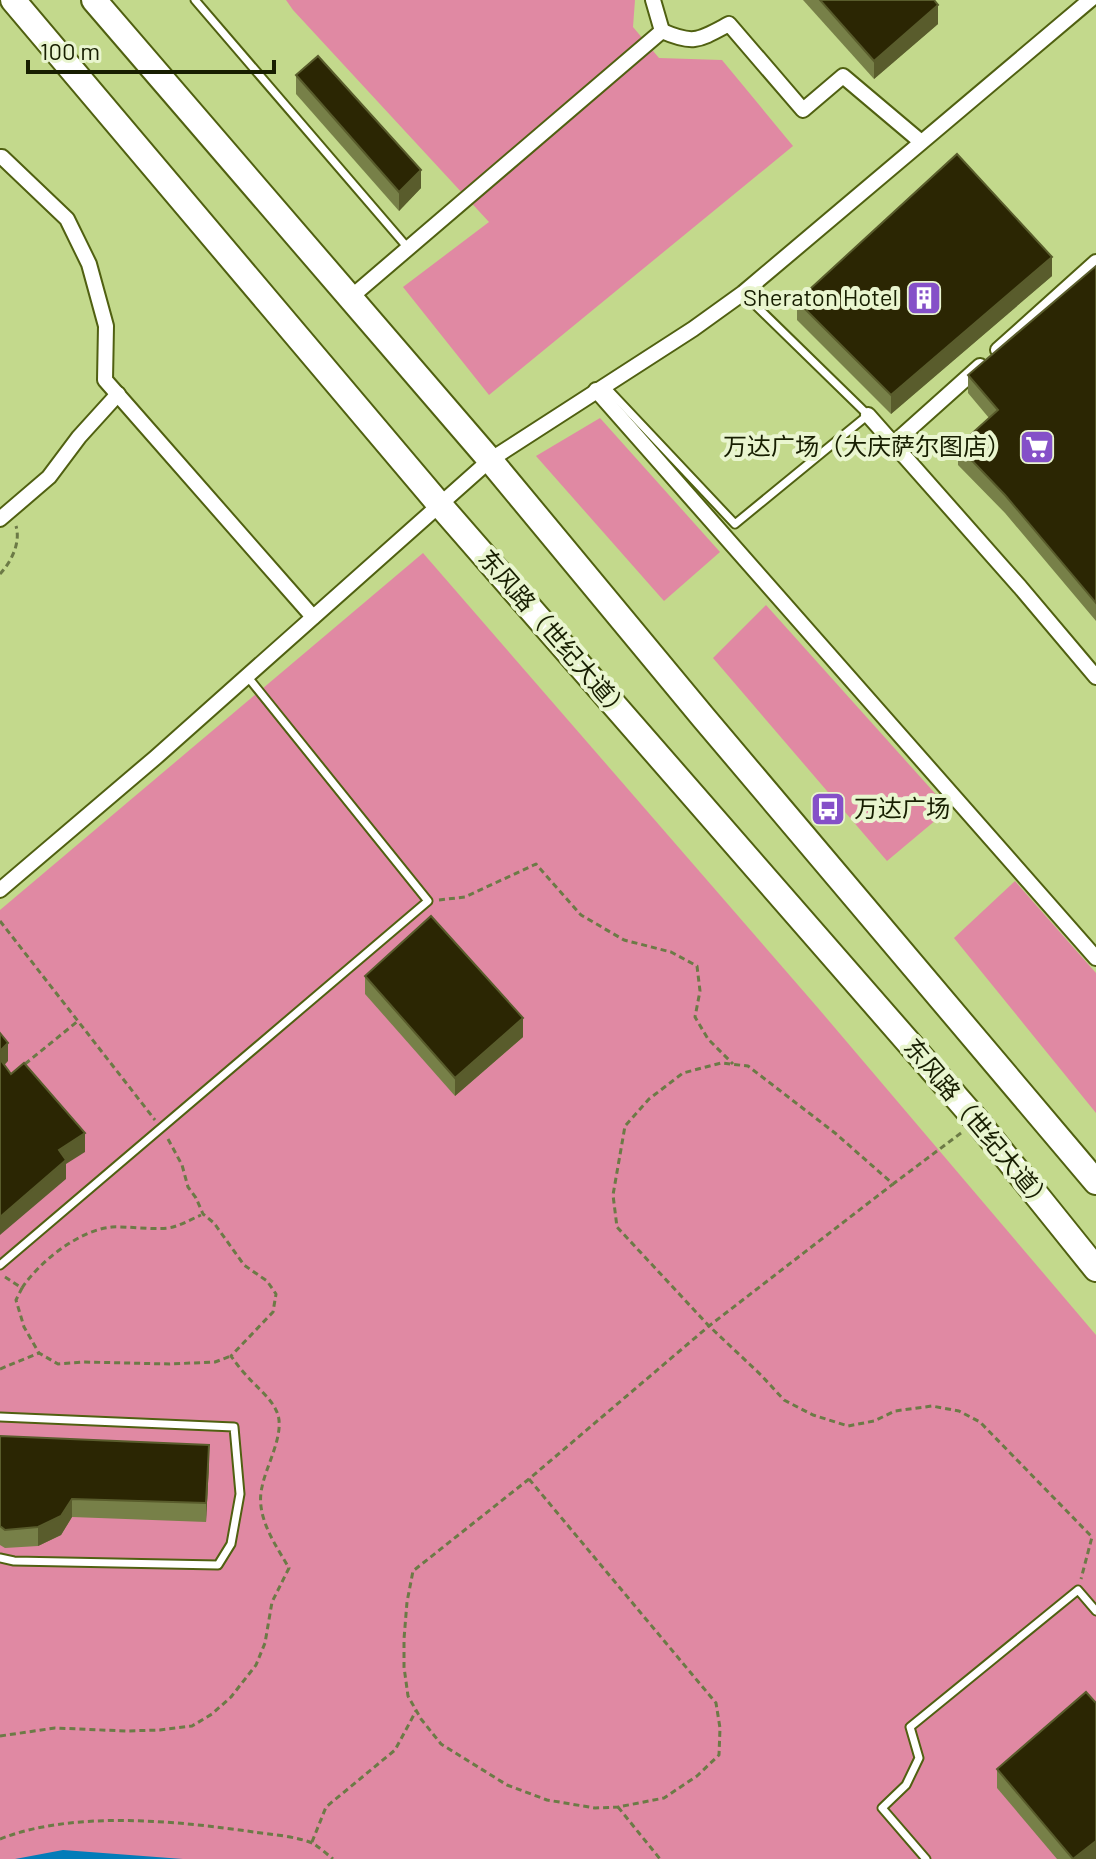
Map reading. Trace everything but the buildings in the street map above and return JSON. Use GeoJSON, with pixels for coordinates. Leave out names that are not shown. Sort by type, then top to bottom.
{"type":"FeatureCollection","features":[{"type":"Feature","properties":{"kind":"highway","name":"东风路（世纪大道）"},"geometry":{"type":"LineString","coordinates":[[13,0],[439,504],[977,1121],[1096,1269]]}},
{"type":"Feature","properties":{"kind":"highway"},"geometry":{"type":"LineString","coordinates":[[94,0],[490,460],[1096,1182]]}},
{"type":"Feature","properties":{"kind":"street"},"geometry":{"type":"LineString","coordinates":[[653,0],[662,31],[684,41],[706,37],[729,24],[803,110],[843,76],[920,141]]}},
{"type":"Feature","properties":{"kind":"street"},"geometry":{"type":"LineString","coordinates":[[0,890],[155,758],[490,460],[693,329],[743,293],[1090,0]]}},
{"type":"Feature","properties":{"kind":"street"},"geometry":{"type":"LineString","coordinates":[[350,298],[662,31]]}},
{"type":"Feature","properties":{"kind":"street"},"geometry":{"type":"LineString","coordinates":[[0,157],[67,219],[89,264],[106,326],[105,380],[313,617]]}},
{"type":"Feature","properties":{"kind":"street"},"geometry":{"type":"LineString","coordinates":[[894,443],[1096,262]]}},
{"type":"Feature","properties":{"kind":"street"},"geometry":{"type":"LineString","coordinates":[[600,388],[1096,958]]}},
{"type":"Feature","properties":{"kind":"street"},"geometry":{"type":"LineString","coordinates":[[5,516],[49,477],[79,437],[118,394]]}},
{"type":"Feature","properties":{"kind":"street"},"geometry":{"type":"LineString","coordinates":[[868,415],[1096,677]]}},
{"type":"Feature","properties":{"kind":"lane"},"geometry":{"type":"LineString","coordinates":[[195,0],[408,248]]}},
{"type":"Feature","properties":{"kind":"lane"},"geometry":{"type":"LineString","coordinates":[[600,388],[735,524],[868,415],[743,293]]}},
{"type":"Feature","properties":{"kind":"lane"},"geometry":{"type":"LineString","coordinates":[[0,1265],[428,901],[247,676]]}},
{"type":"Feature","properties":{"kind":"lane"},"geometry":{"type":"LineString","coordinates":[[0,1417],[234,1427],[240,1494],[231,1544],[218,1565],[14,1561],[0,1558]]}},
{"type":"Feature","properties":{"kind":"lane"},"geometry":{"type":"LineString","coordinates":[[926,1859],[882,1808],[906,1785],[919,1758],[910,1727],[1078,1590],[1096,1611]]}},
{"type":"Feature","properties":{"kind":"path"},"geometry":{"type":"LineString","coordinates":[[0,574],[15,549],[18,531],[5,516]]}},
{"type":"Feature","properties":{"kind":"path"},"geometry":{"type":"LineString","coordinates":[[428,901],[465,897],[536,864],[581,915],[624,940],[671,952],[697,966],[700,991],[695,1017],[708,1039],[733,1064]]}},
{"type":"Feature","properties":{"kind":"path"},"geometry":{"type":"LineString","coordinates":[[0,921],[161,1128],[182,1165],[188,1187],[203,1214],[214,1223],[244,1265],[267,1281],[276,1294],[273,1312],[231,1356],[215,1362],[58,1364],[39,1353],[24,1327],[16,1300],[30,1276],[43,1263],[63,1248],[108,1228],[171,1228],[203,1214]]}},
{"type":"Feature","properties":{"kind":"path"},"geometry":{"type":"LineString","coordinates":[[24,1065],[78,1021]]}},
{"type":"Feature","properties":{"kind":"path"},"geometry":{"type":"LineString","coordinates":[[893,1184],[835,1133],[748,1066],[721,1063],[683,1073],[649,1099],[625,1126],[613,1195],[617,1227],[709,1326],[784,1400],[813,1415],[848,1426],[874,1421],[895,1411],[932,1406],[959,1411],[980,1422],[1092,1537],[1078,1590]]}},
{"type":"Feature","properties":{"kind":"path"},"geometry":{"type":"LineString","coordinates":[[529,1479],[716,1703],[720,1728],[719,1755],[697,1776],[664,1798],[595,1808],[547,1800],[507,1785],[441,1744],[408,1696],[404,1667],[406,1615],[413,1571],[529,1479],[709,1326],[977,1121]]}},
{"type":"Feature","properties":{"kind":"path"},"geometry":{"type":"LineString","coordinates":[[0,1273],[22,1288]]}},
{"type":"Feature","properties":{"kind":"path"},"geometry":{"type":"LineString","coordinates":[[0,1369],[39,1353]]}},
{"type":"Feature","properties":{"kind":"path"},"geometry":{"type":"LineString","coordinates":[[0,1736],[74,1727],[126,1731],[192,1726],[231,1697],[256,1665],[265,1643],[272,1602],[289,1568],[268,1532],[262,1508],[261,1489],[273,1455],[279,1417],[273,1405],[231,1356]]}},
{"type":"Feature","properties":{"kind":"path"},"geometry":{"type":"LineString","coordinates":[[312,1843],[326,1807],[395,1750],[416,1711]]}},
{"type":"Feature","properties":{"kind":"path"},"geometry":{"type":"LineString","coordinates":[[618,1807],[660,1859]]}},
{"type":"Feature","properties":{"kind":"path"},"geometry":{"type":"LineString","coordinates":[[0,1839],[66,1823],[139,1821],[270,1834],[312,1843],[333,1859]]}},
{"type":"Feature","properties":{"kind":"shaded area"},"geometry":{"type":"Polygon","coordinates":[[[286,0],[635,0],[633,27],[659,58],[722,60],[793,146],[489,395],[403,287],[489,222],[286,0]]]}},
{"type":"Feature","properties":{"kind":"shaded area"},"geometry":{"type":"Polygon","coordinates":[[[600,418],[720,552],[664,601],[536,456],[600,418]]]}},
{"type":"Feature","properties":{"kind":"shaded area"},"geometry":{"type":"Polygon","coordinates":[[[423,553],[818,1008],[1096,1335],[1096,1859],[0,1859],[0,910],[423,553]]]}},
{"type":"Feature","properties":{"kind":"shaded area"},"geometry":{"type":"Polygon","coordinates":[[[766,605],[949,809],[887,861],[713,658],[766,605]]]}},
{"type":"Feature","properties":{"kind":"shaded area"},"geometry":{"type":"Polygon","coordinates":[[[1015,881],[1096,973],[1096,1113],[954,938],[1015,881]]]}},
{"type":"Feature","properties":{"kind":"water"},"geometry":{"type":"Polygon","coordinates":[[[63,1850],[183,1859],[15,1859],[63,1850]]]}},
{"type":"Feature","properties":{"kind":"place","name":"Sheraton Hotel"},"geometry":{"type":"Point","coordinates":[924,298]}},
{"type":"Feature","properties":{"kind":"place","name":"万达广场（大庆萨尔图店）"},"geometry":{"type":"Point","coordinates":[1037,447]}},
{"type":"Feature","properties":{"kind":"place","name":"万达广场"},"geometry":{"type":"Point","coordinates":[828,809]}}]}
